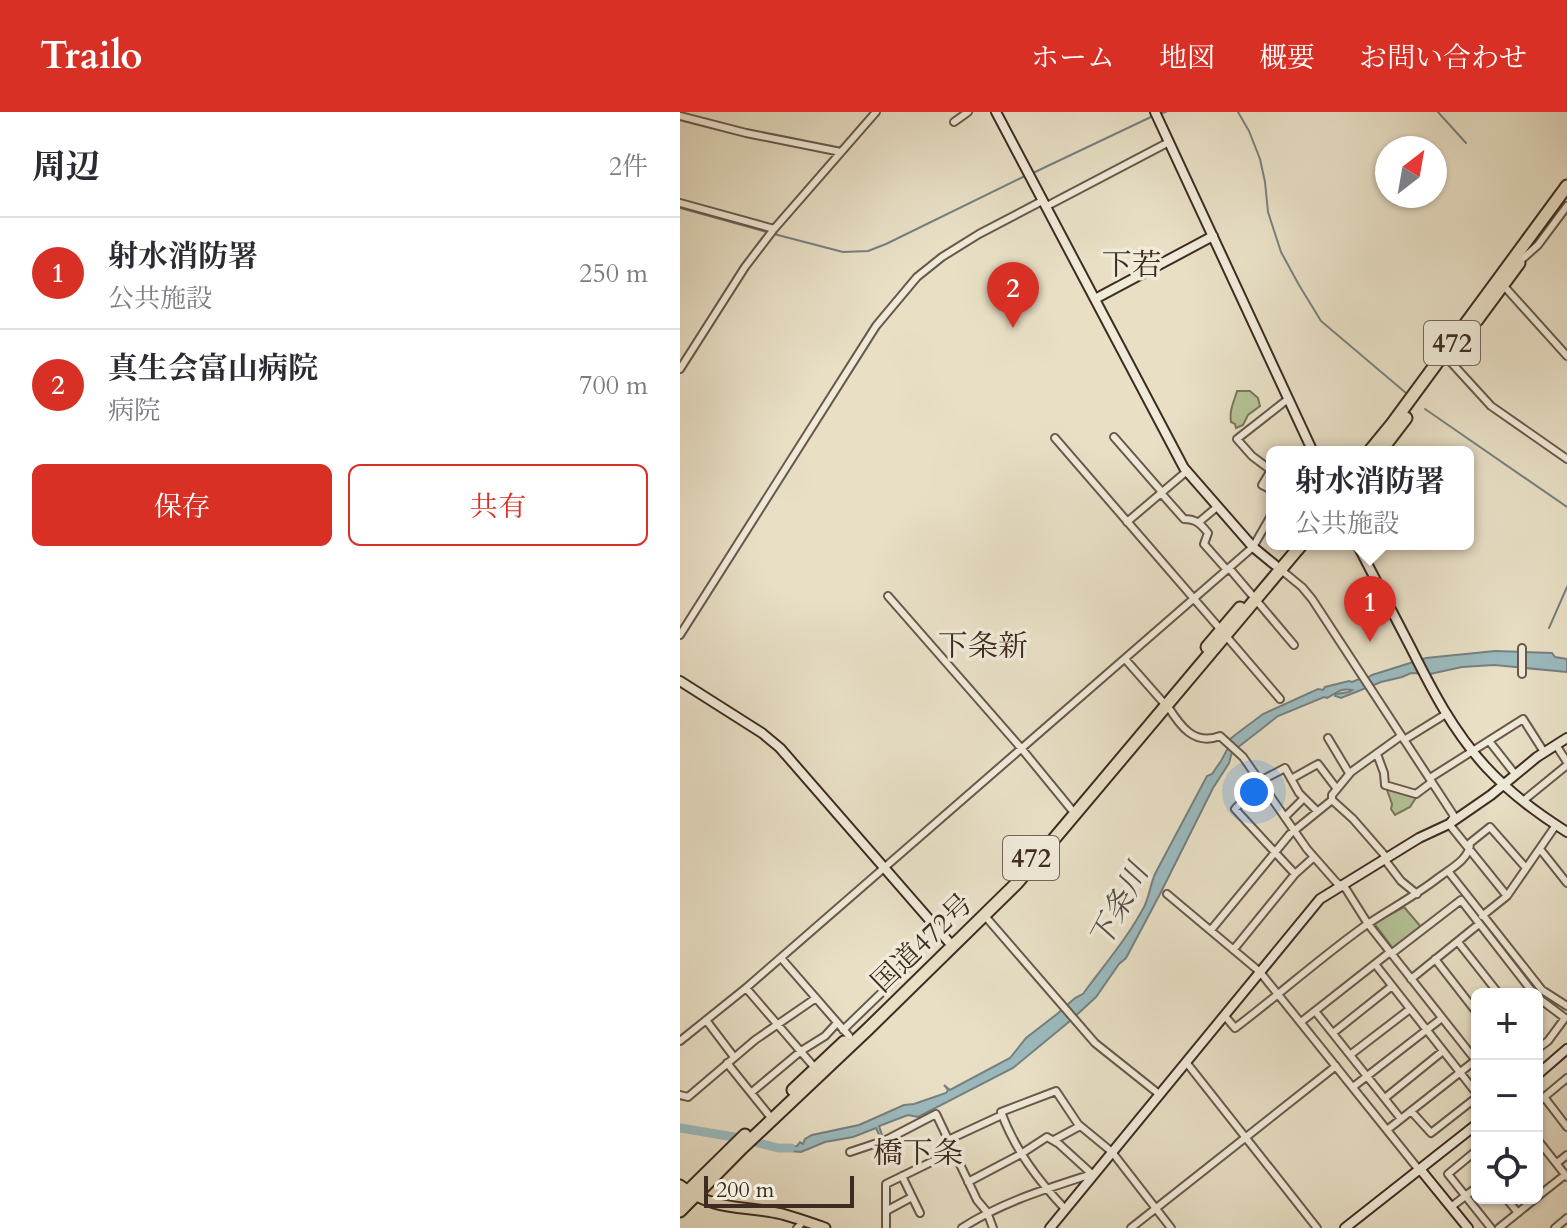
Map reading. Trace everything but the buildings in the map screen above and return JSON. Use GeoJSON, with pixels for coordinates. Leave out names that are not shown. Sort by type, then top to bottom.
{"type":"FeatureCollection","features":[{"type":"Feature","properties":{"kind":"highway","name":"472"},"geometry":{"type":"LineString","coordinates":[[1535,236],[1567,186]]}},
{"type":"Feature","properties":{"kind":"highway","name":"472"},"geometry":{"type":"LineString","coordinates":[[1374,446],[1567,197]]}},
{"type":"Feature","properties":{"kind":"highway","name":"472"},"geometry":{"type":"LineString","coordinates":[[1384,446],[1503,285],[1518,258]]}},
{"type":"Feature","properties":{"kind":"highway","name":"国道472号"},"geometry":{"type":"LineString","coordinates":[[1278,568],[1289,550]]}},
{"type":"Feature","properties":{"kind":"highway","name":"国道472号"},"geometry":{"type":"LineString","coordinates":[[680,1211],[685,1193],[737,1148],[846,1033],[1013,878],[1296,550]]}},
{"type":"Feature","properties":{"kind":"highway","name":"国道472号"},"geometry":{"type":"LineString","coordinates":[[764,1121],[1017,883],[1077,814],[1164,703]]}},
{"type":"Feature","properties":{"kind":"main road"},"geometry":{"type":"LineString","coordinates":[[685,1193],[711,1204],[783,1214],[825,1228]]}},
{"type":"Feature","properties":{"kind":"street"},"geometry":{"type":"LineString","coordinates":[[680,369],[745,267],[876,112]]}},
{"type":"Feature","properties":{"kind":"street"},"geometry":{"type":"LineString","coordinates":[[954,122],[968,112]]}},
{"type":"Feature","properties":{"kind":"street"},"geometry":{"type":"LineString","coordinates":[[996,112],[1187,471],[1253,547],[1312,599],[1454,816],[1449,824]]}},
{"type":"Feature","properties":{"kind":"street"},"geometry":{"type":"LineString","coordinates":[[1155,112],[1310,446]]}},
{"type":"Feature","properties":{"kind":"street"},"geometry":{"type":"LineString","coordinates":[[680,116],[841,152]]}},
{"type":"Feature","properties":{"kind":"street"},"geometry":{"type":"LineString","coordinates":[[680,635],[876,326],[917,277],[979,234],[1169,142]]}},
{"type":"Feature","properties":{"kind":"street"},"geometry":{"type":"LineString","coordinates":[[1518,258],[1522,239],[1567,178]]}},
{"type":"Feature","properties":{"kind":"street"},"geometry":{"type":"LineString","coordinates":[[680,203],[774,229]]}},
{"type":"Feature","properties":{"kind":"street"},"geometry":{"type":"LineString","coordinates":[[1518,258],[1538,245],[1567,206]]}},
{"type":"Feature","properties":{"kind":"street"},"geometry":{"type":"LineString","coordinates":[[1095,299],[1213,236]]}},
{"type":"Feature","properties":{"kind":"street"},"geometry":{"type":"LineString","coordinates":[[1503,285],[1567,356]]}},
{"type":"Feature","properties":{"kind":"street"},"geometry":{"type":"LineString","coordinates":[[1448,359],[1491,406],[1567,459]]}},
{"type":"Feature","properties":{"kind":"street"},"geometry":{"type":"LineString","coordinates":[[1266,466],[1237,439],[1288,399]]}},
{"type":"Feature","properties":{"kind":"street"},"geometry":{"type":"LineString","coordinates":[[1114,437],[1184,519],[1199,522],[1208,533],[1204,544],[1294,645]]}},
{"type":"Feature","properties":{"kind":"street"},"geometry":{"type":"LineString","coordinates":[[1055,438],[1280,699]]}},
{"type":"Feature","properties":{"kind":"street"},"geometry":{"type":"LineString","coordinates":[[1127,522],[1187,471]]}},
{"type":"Feature","properties":{"kind":"street"},"geometry":{"type":"LineString","coordinates":[[1199,522],[1217,507]]}},
{"type":"Feature","properties":{"kind":"street"},"geometry":{"type":"LineString","coordinates":[[680,1041],[781,958],[1253,547],[1266,525]]}},
{"type":"Feature","properties":{"kind":"street"},"geometry":{"type":"LineString","coordinates":[[1360,550],[1427,681],[1472,751],[1523,801],[1563,827],[1540,849],[1507,896],[1482,916]]}},
{"type":"Feature","properties":{"kind":"street"},"geometry":{"type":"LineString","coordinates":[[888,596],[1071,809]]}},
{"type":"Feature","properties":{"kind":"street"},"geometry":{"type":"LineString","coordinates":[[1522,648],[1522,673]]}},
{"type":"Feature","properties":{"kind":"street"},"geometry":{"type":"LineString","coordinates":[[1125,659],[1191,735],[1210,740],[1220,736],[1241,755],[1294,831],[1336,882],[1346,889],[1368,924],[1475,1060]]}},
{"type":"Feature","properties":{"kind":"street"},"geometry":{"type":"LineString","coordinates":[[680,681],[773,742],[948,941]]}},
{"type":"Feature","properties":{"kind":"street"},"geometry":{"type":"LineString","coordinates":[[1211,930],[1274,852],[1332,800],[1332,795],[1349,773],[1446,714]]}},
{"type":"Feature","properties":{"kind":"street"},"geometry":{"type":"LineString","coordinates":[[1377,754],[1385,785],[1416,794],[1472,751],[1523,719],[1544,752]]}},
{"type":"Feature","properties":{"kind":"street"},"geometry":{"type":"LineString","coordinates":[[1328,738],[1349,773]]}},
{"type":"Feature","properties":{"kind":"street"},"geometry":{"type":"LineString","coordinates":[[1050,1228],[1320,899],[1419,838],[1449,824],[1567,738]]}},
{"type":"Feature","properties":{"kind":"street"},"geometry":{"type":"LineString","coordinates":[[1489,741],[1515,774]]}},
{"type":"Feature","properties":{"kind":"street"},"geometry":{"type":"LineString","coordinates":[[1523,801],[1567,763],[1556,745]]}},
{"type":"Feature","properties":{"kind":"street"},"geometry":{"type":"LineString","coordinates":[[1291,779],[1318,764],[1337,789]]}},
{"type":"Feature","properties":{"kind":"street"},"geometry":{"type":"LineString","coordinates":[[1295,874],[1235,809],[1261,782],[1285,768],[1299,793],[1317,811]]}},
{"type":"Feature","properties":{"kind":"street"},"geometry":{"type":"LineString","coordinates":[[1285,817],[1304,798]]}},
{"type":"Feature","properties":{"kind":"street"},"geometry":{"type":"LineString","coordinates":[[1332,800],[1353,819],[1401,881],[1417,894]]}},
{"type":"Feature","properties":{"kind":"street"},"geometry":{"type":"LineString","coordinates":[[1449,824],[1507,896]]}},
{"type":"Feature","properties":{"kind":"street"},"geometry":{"type":"LineString","coordinates":[[1224,1015],[1235,1028],[1368,924],[1448,871],[1466,856],[1470,843],[1490,827],[1526,868]]}},
{"type":"Feature","properties":{"kind":"street"},"geometry":{"type":"LineString","coordinates":[[1540,849],[1567,883]]}},
{"type":"Feature","properties":{"kind":"street"},"geometry":{"type":"LineString","coordinates":[[1234,949],[1295,874],[1314,857]]}},
{"type":"Feature","properties":{"kind":"street"},"geometry":{"type":"LineString","coordinates":[[1448,871],[1542,990],[1567,1006]]}},
{"type":"Feature","properties":{"kind":"street"},"geometry":{"type":"LineString","coordinates":[[1167,894],[1260,972],[1468,1228]]}},
{"type":"Feature","properties":{"kind":"street"},"geometry":{"type":"LineString","coordinates":[[1301,1022],[1461,900],[1528,988]]}},
{"type":"Feature","properties":{"kind":"street"},"geometry":{"type":"LineString","coordinates":[[985,916],[1095,1043],[1159,1094]]}},
{"type":"Feature","properties":{"kind":"street"},"geometry":{"type":"LineString","coordinates":[[1411,979],[1479,924]]}},
{"type":"Feature","properties":{"kind":"street"},"geometry":{"type":"LineString","coordinates":[[1458,942],[1494,988]]}},
{"type":"Feature","properties":{"kind":"street"},"geometry":{"type":"LineString","coordinates":[[781,958],[846,1033],[909,966]]}},
{"type":"Feature","properties":{"kind":"street"},"geometry":{"type":"LineString","coordinates":[[1435,959],[1471,1005]]}},
{"type":"Feature","properties":{"kind":"street"},"geometry":{"type":"LineString","coordinates":[[1375,964],[1471,1087]]}},
{"type":"Feature","properties":{"kind":"street"},"geometry":{"type":"LineString","coordinates":[[1333,1033],[1392,986]]}},
{"type":"Feature","properties":{"kind":"street"},"geometry":{"type":"LineString","coordinates":[[746,988],[815,1068]]}},
{"type":"Feature","properties":{"kind":"street"},"geometry":{"type":"LineString","coordinates":[[680,1095],[688,1097],[755,1040],[816,998]]}},
{"type":"Feature","properties":{"kind":"street"},"geometry":{"type":"LineString","coordinates":[[1543,1003],[1565,1018],[1543,1044]]}},
{"type":"Feature","properties":{"kind":"street"},"geometry":{"type":"LineString","coordinates":[[1350,1055],[1410,1009]]}},
{"type":"Feature","properties":{"kind":"street"},"geometry":{"type":"LineString","coordinates":[[1315,1011],[1401,1119]]}},
{"type":"Feature","properties":{"kind":"street"},"geometry":{"type":"LineString","coordinates":[[1353,1087],[1442,1018]]}},
{"type":"Feature","properties":{"kind":"street"},"geometry":{"type":"LineString","coordinates":[[706,1020],[734,1057]]}},
{"type":"Feature","properties":{"kind":"street"},"geometry":{"type":"LineString","coordinates":[[752,1092],[801,1051],[825,1036],[837,1023]]}},
{"type":"Feature","properties":{"kind":"street"},"geometry":{"type":"LineString","coordinates":[[1543,1070],[1567,1049]]}},
{"type":"Feature","properties":{"kind":"street"},"geometry":{"type":"LineString","coordinates":[[1385,1098],[1443,1051]]}},
{"type":"Feature","properties":{"kind":"street"},"geometry":{"type":"LineString","coordinates":[[1186,1062],[1317,1228]]}},
{"type":"Feature","properties":{"kind":"street"},"geometry":{"type":"LineString","coordinates":[[727,1063],[752,1092],[764,1121]]}},
{"type":"Feature","properties":{"kind":"street"},"geometry":{"type":"LineString","coordinates":[[1387,1130],[1471,1064]]}},
{"type":"Feature","properties":{"kind":"street"},"geometry":{"type":"LineString","coordinates":[[1131,1228],[1336,1066]]}},
{"type":"Feature","properties":{"kind":"street"},"geometry":{"type":"LineString","coordinates":[[1565,1121],[1544,1097],[1567,1078]]}},
{"type":"Feature","properties":{"kind":"street"},"geometry":{"type":"LineString","coordinates":[[1065,1209],[1045,1188],[1021,1154],[1001,1112],[1056,1091],[1080,1126],[1112,1152],[1171,1228]]}},
{"type":"Feature","properties":{"kind":"street"},"geometry":{"type":"LineString","coordinates":[[1411,1111],[1431,1133],[1471,1100]]}},
{"type":"Feature","properties":{"kind":"street"},"geometry":{"type":"LineString","coordinates":[[850,1152],[886,1140],[936,1114],[993,1228]]}},
{"type":"Feature","properties":{"kind":"street"},"geometry":{"type":"LineString","coordinates":[[948,1140],[1002,1115]]}},
{"type":"Feature","properties":{"kind":"street"},"geometry":{"type":"LineString","coordinates":[[1054,1140],[1080,1126]]}},
{"type":"Feature","properties":{"kind":"street"},"geometry":{"type":"LineString","coordinates":[[1345,1228],[1471,1129]]}},
{"type":"Feature","properties":{"kind":"street"},"geometry":{"type":"LineString","coordinates":[[968,1182],[1047,1137],[1093,1175]]}},
{"type":"Feature","properties":{"kind":"street"},"geometry":{"type":"LineString","coordinates":[[1543,1146],[1566,1176],[1543,1192]]}},
{"type":"Feature","properties":{"kind":"street"},"geometry":{"type":"LineString","coordinates":[[886,1228],[886,1184],[954,1151]]}},
{"type":"Feature","properties":{"kind":"street"},"geometry":{"type":"LineString","coordinates":[[1471,1155],[1448,1174],[1491,1228]]}},
{"type":"Feature","properties":{"kind":"street"},"geometry":{"type":"LineString","coordinates":[[1557,1163],[1567,1155]]}},
{"type":"Feature","properties":{"kind":"street"},"geometry":{"type":"LineString","coordinates":[[962,1228],[987,1212],[1045,1188],[1093,1175]]}},
{"type":"Feature","properties":{"kind":"street"},"geometry":{"type":"LineString","coordinates":[[902,1176],[920,1213]]}},
{"type":"Feature","properties":{"kind":"street"},"geometry":{"type":"LineString","coordinates":[[1451,1207],[1471,1192]]}},
{"type":"Feature","properties":{"kind":"street"},"geometry":{"type":"LineString","coordinates":[[886,1211],[912,1197]]}},
{"type":"Feature","properties":{"kind":"street"},"geometry":{"type":"LineString","coordinates":[[1511,1204],[1518,1213]]}},
{"type":"Feature","properties":{"kind":"street"},"geometry":{"type":"LineString","coordinates":[[1499,1228],[1508,1225],[1528,1204]]}},
{"type":"Feature","properties":{"kind":"street"},"geometry":{"type":"LineString","coordinates":[[1555,1228],[1567,1218]]}},
{"type":"Feature","properties":{"kind":"green space"},"geometry":{"type":"Polygon","coordinates":[[[1237,391],[1250,391],[1258,398],[1260,406],[1248,415],[1243,425],[1236,428],[1231,422],[1231,410],[1237,391]]]}},
{"type":"Feature","properties":{"kind":"green space"},"geometry":{"type":"Polygon","coordinates":[[[1386,787],[1417,796],[1410,807],[1395,815],[1386,787]]]}},
{"type":"Feature","properties":{"kind":"green space"},"geometry":{"type":"Polygon","coordinates":[[[1404,907],[1421,927],[1394,950],[1374,923],[1404,907]]]}},
{"type":"Feature","properties":{"kind":"water"},"geometry":{"type":"Polygon","coordinates":[[[1495,651],[1552,653],[1555,657],[1567,659],[1567,672],[1494,665],[1462,667],[1430,674],[1411,673],[1341,698],[1335,696],[1352,690],[1341,690],[1278,716],[1232,752],[1126,958],[1096,997],[1070,1021],[1013,1068],[918,1117],[908,1115],[879,1126],[880,1137],[876,1128],[801,1152],[779,1150],[779,1147],[803,1144],[812,1135],[859,1125],[904,1105],[946,1093],[948,1090],[944,1085],[950,1090],[1010,1058],[1026,1038],[1083,994],[1137,919],[1156,872],[1207,776],[1221,761],[1230,739],[1263,714],[1318,689],[1367,678],[1426,658],[1495,651]]]}},
{"type":"Feature","properties":{"kind":"waterway"},"geometry":{"type":"LineString","coordinates":[[1159,114],[1166,112]]}},
{"type":"Feature","properties":{"kind":"waterway"},"geometry":{"type":"LineString","coordinates":[[1238,112],[1260,159],[1268,212],[1281,252],[1299,285],[1321,321],[1406,393]]}},
{"type":"Feature","properties":{"kind":"waterway"},"geometry":{"type":"LineString","coordinates":[[1438,112],[1466,143]]}},
{"type":"Feature","properties":{"kind":"waterway"},"geometry":{"type":"LineString","coordinates":[[1035,172],[1153,116]]}},
{"type":"Feature","properties":{"kind":"waterway"},"geometry":{"type":"LineString","coordinates":[[774,234],[843,252],[868,251],[1025,176]]}},
{"type":"Feature","properties":{"kind":"waterway"},"geometry":{"type":"LineString","coordinates":[[680,208],[767,232]]}},
{"type":"Feature","properties":{"kind":"waterway"},"geometry":{"type":"LineString","coordinates":[[1425,409],[1567,507]]}},
{"type":"Feature","properties":{"kind":"waterway"},"geometry":{"type":"LineString","coordinates":[[1549,628],[1567,587]]}},
{"type":"Feature","properties":{"kind":"waterway","name":"下条川"},"geometry":{"type":"LineString","coordinates":[[680,1128],[791,1148]]}},
{"type":"Feature","properties":{"kind":"place","name":"真生会富山病院"},"geometry":{"type":"Point","coordinates":[1013,328]}},
{"type":"Feature","properties":{"kind":"place","name":"射水消防署"},"geometry":{"type":"Point","coordinates":[1370,642]}},
{"type":"Feature","properties":{"kind":"district","name":"下若"},"geometry":{"type":"Point","coordinates":[1132,265]}},
{"type":"Feature","properties":{"kind":"district","name":"下条新"},"geometry":{"type":"Point","coordinates":[983,646]}},
{"type":"Feature","properties":{"kind":"district","name":"橋下条"},"geometry":{"type":"Point","coordinates":[918,1153]}}]}
